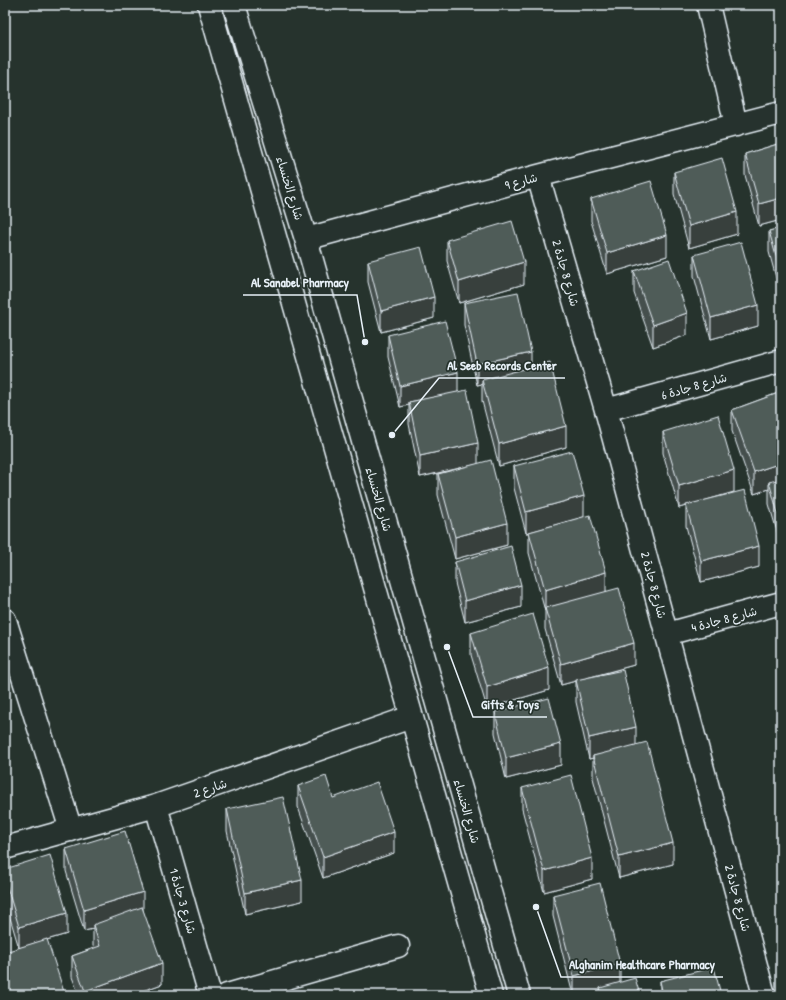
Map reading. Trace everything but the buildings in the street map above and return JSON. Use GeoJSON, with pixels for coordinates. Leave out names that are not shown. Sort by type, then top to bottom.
{"type":"FeatureCollection","features":[{"type":"Feature","properties":{"kind":"street"},"geometry":{"type":"LineString","coordinates":[[209,5],[491,995]]}},
{"type":"Feature","properties":{"kind":"street","name":"شارع الخنساء"},"geometry":{"type":"LineString","coordinates":[[234,5],[306,240],[519,995]]}},
{"type":"Feature","properties":{"kind":"street"},"geometry":{"type":"LineString","coordinates":[[708,5],[736,125]]}},
{"type":"Feature","properties":{"kind":"street","name":"شارع 9"},"geometry":{"type":"LineString","coordinates":[[306,240],[538,176],[781,113]]}},
{"type":"Feature","properties":{"kind":"street","name":"شارع 8 جادة 2"},"geometry":{"type":"LineString","coordinates":[[538,176],[606,410],[764,995]]}},
{"type":"Feature","properties":{"kind":"street","name":"شارع 8 جادة 6"},"geometry":{"type":"LineString","coordinates":[[606,410],[781,361]]}},
{"type":"Feature","properties":{"kind":"street","name":"شارع 8 جادة 4"},"geometry":{"type":"LineString","coordinates":[[667,634],[781,603]]}},
{"type":"Feature","properties":{"kind":"street"},"geometry":{"type":"LineString","coordinates":[[5,620],[71,830]]}},
{"type":"Feature","properties":{"kind":"street","name":"شارع 2"},"geometry":{"type":"LineString","coordinates":[[5,848],[156,806],[412,717]]}},
{"type":"Feature","properties":{"kind":"street","name":"شارع 3 جادة 1"},"geometry":{"type":"LineString","coordinates":[[156,806],[210,995]]}},
{"type":"Feature","properties":{"kind":"street"},"geometry":{"type":"LineString","coordinates":[[227,995],[398,946]]}},
{"type":"Feature","properties":{"kind":"place","name":"Al Sanabel Pharmacy"},"geometry":{"type":"Point","coordinates":[365,342]}},
{"type":"Feature","properties":{"kind":"place","name":"Al Seeb Records Center"},"geometry":{"type":"Point","coordinates":[392,435]}},
{"type":"Feature","properties":{"kind":"place","name":"Gifts & Toys"},"geometry":{"type":"Point","coordinates":[447,647]}},
{"type":"Feature","properties":{"kind":"place","name":"Alghanim Healthcare Pharmacy"},"geometry":{"type":"Point","coordinates":[536,907]}}]}
